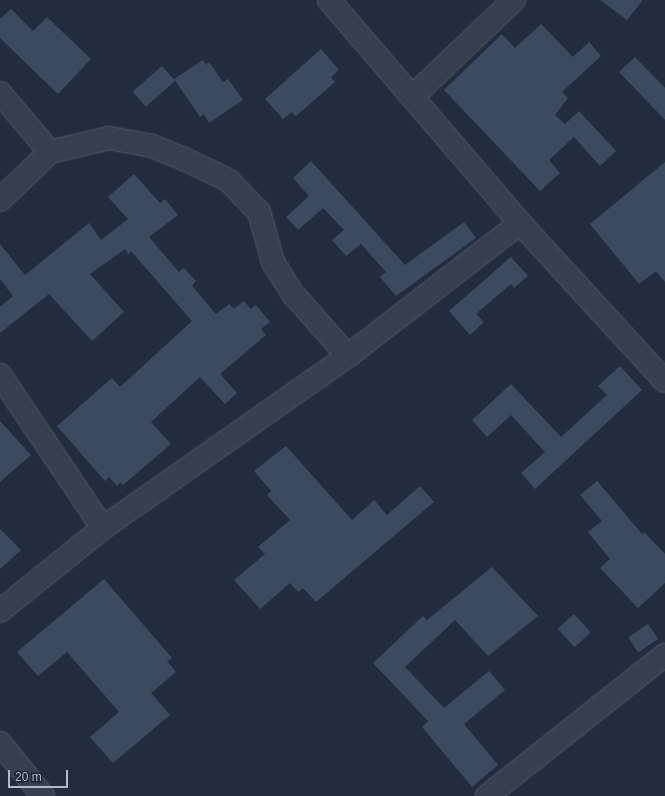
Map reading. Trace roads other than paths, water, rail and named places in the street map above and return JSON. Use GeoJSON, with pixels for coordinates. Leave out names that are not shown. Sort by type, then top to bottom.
{"type":"FeatureCollection","features":[{"type":"Feature","properties":{"kind":"street"},"geometry":{"type":"LineString","coordinates":[[329,0],[520,223],[665,381]]}},
{"type":"Feature","properties":{"kind":"street"},"geometry":{"type":"LineString","coordinates":[[412,96],[514,0]]}},
{"type":"Feature","properties":{"kind":"street"},"geometry":{"type":"LineString","coordinates":[[0,93],[50,152]]}},
{"type":"Feature","properties":{"kind":"street"},"geometry":{"type":"LineString","coordinates":[[0,200],[50,152],[109,138],[152,146],[228,180],[259,212],[273,262],[294,296],[348,356]]}},
{"type":"Feature","properties":{"kind":"street"},"geometry":{"type":"LineString","coordinates":[[0,611],[103,528],[348,356],[520,223]]}},
{"type":"Feature","properties":{"kind":"street"},"geometry":{"type":"LineString","coordinates":[[0,375],[103,528]]}},
{"type":"Feature","properties":{"kind":"street"},"geometry":{"type":"LineString","coordinates":[[487,796],[665,655]]}},
{"type":"Feature","properties":{"kind":"street"},"geometry":{"type":"LineString","coordinates":[[0,742],[43,796]]}}]}
